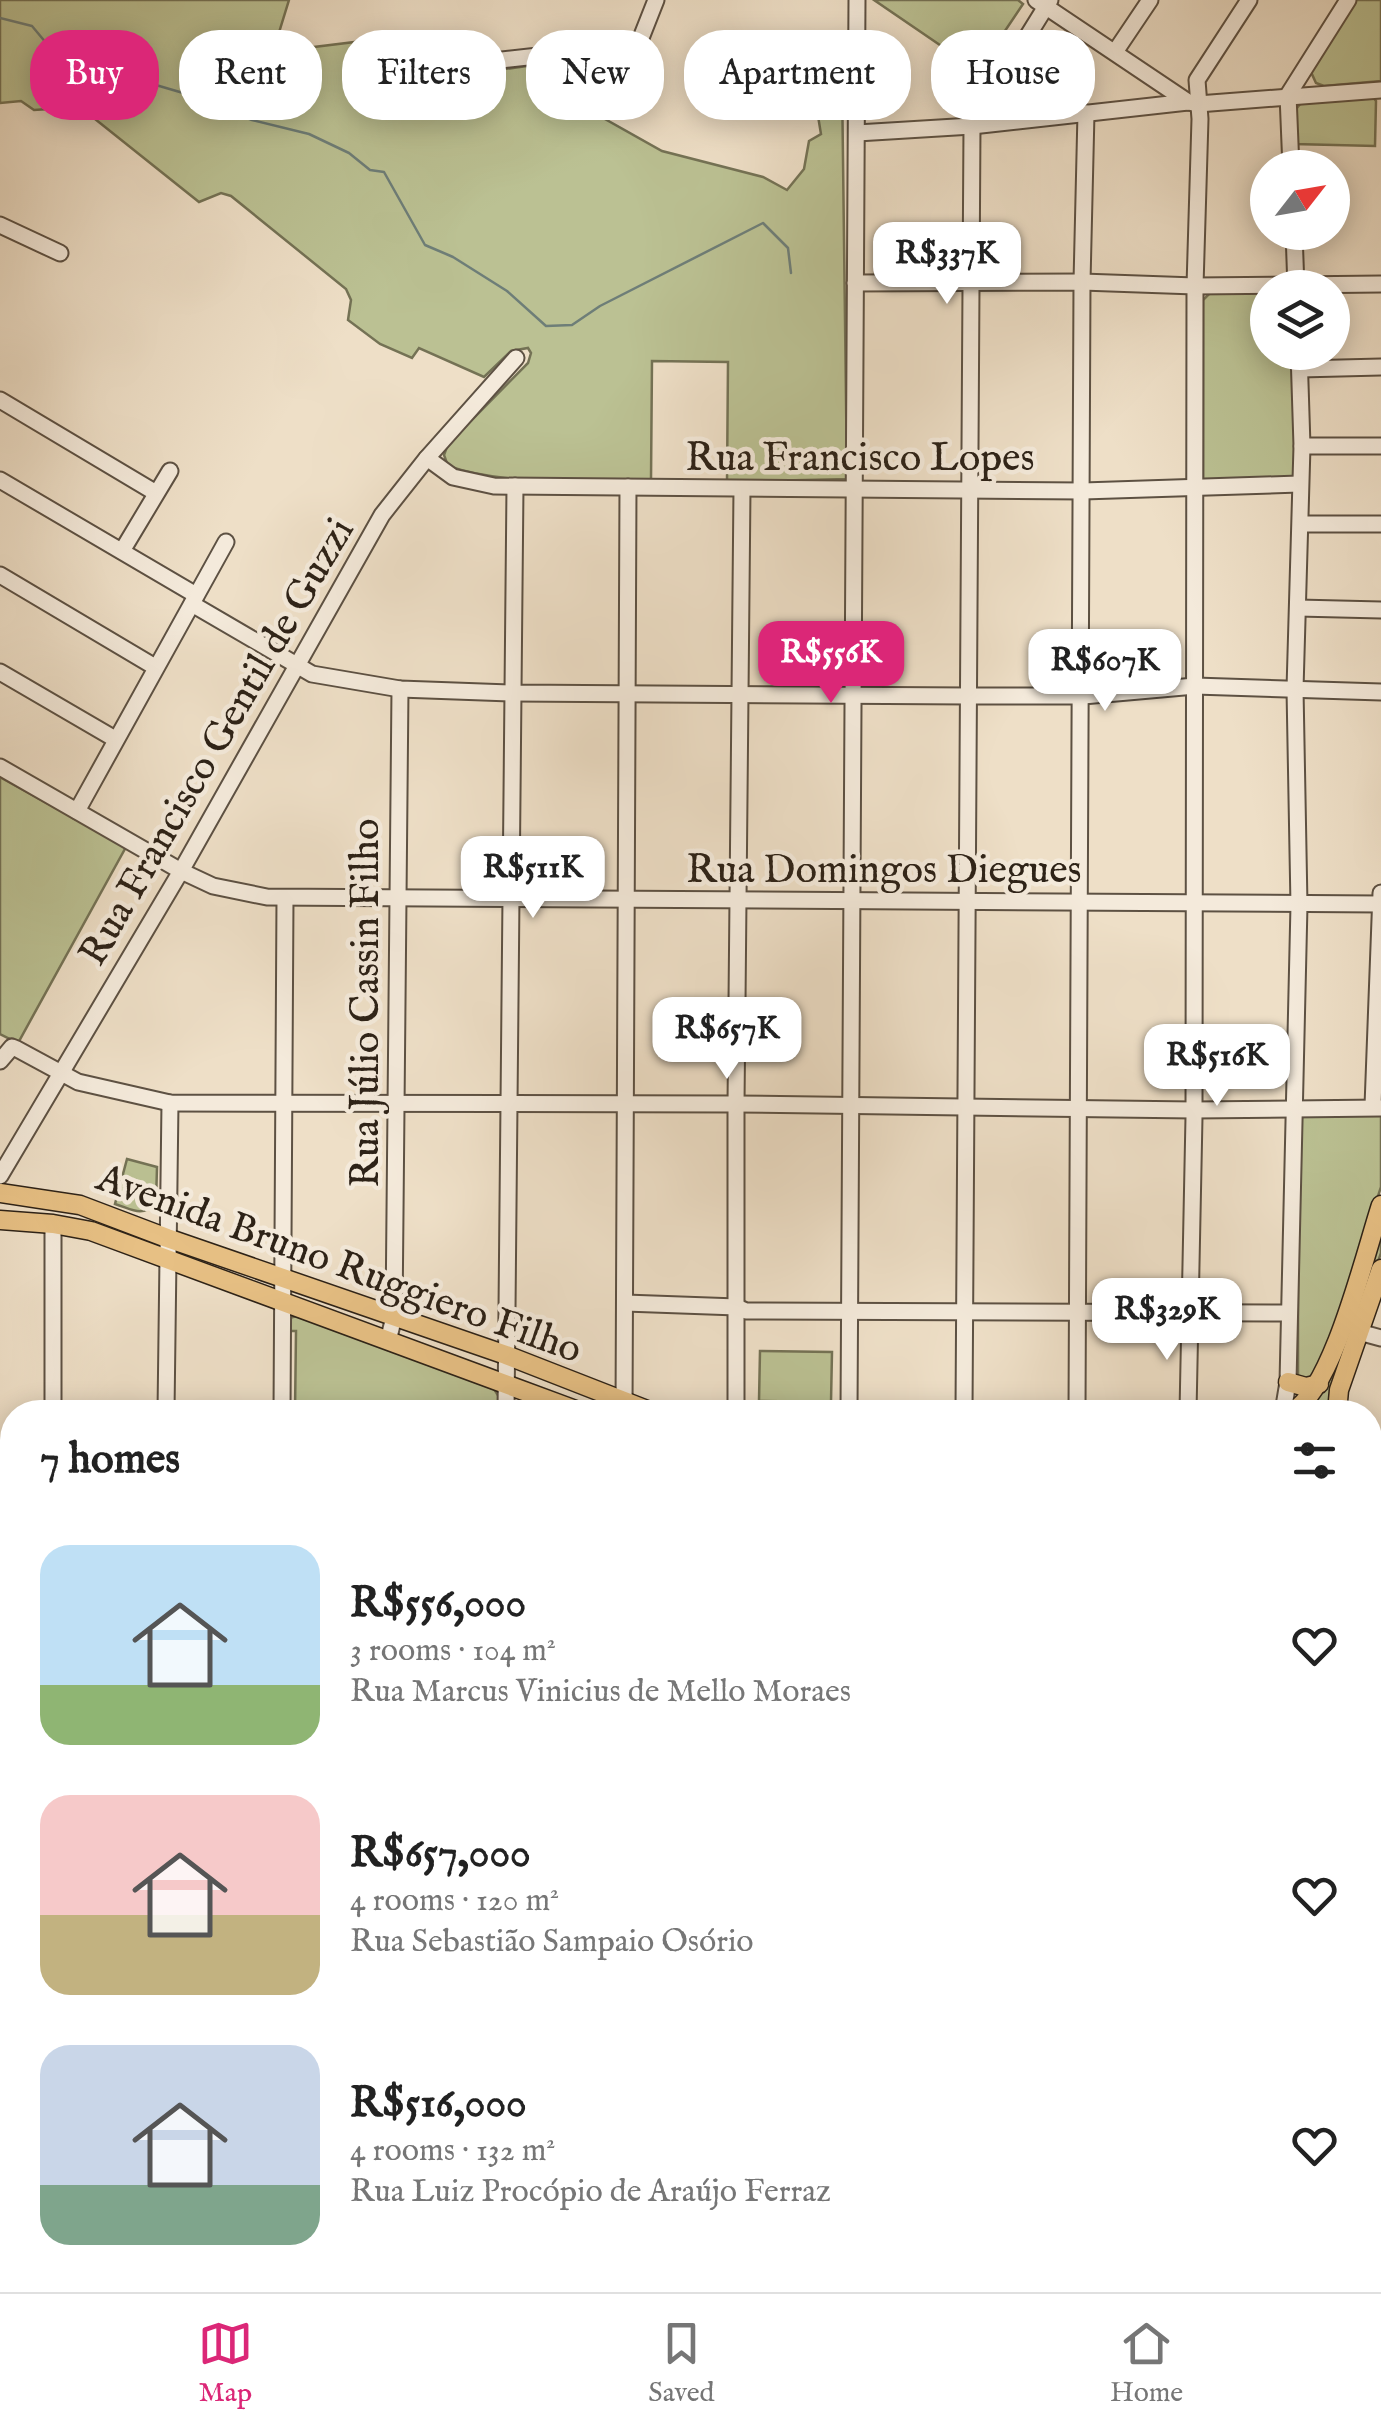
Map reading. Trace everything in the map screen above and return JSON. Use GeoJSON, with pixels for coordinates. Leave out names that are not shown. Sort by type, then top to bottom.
{"type":"FeatureCollection","features":[{"type":"Feature","properties":{"kind":"main road","name":"Avenida Bruno Ruggiero Filho"},"geometry":{"type":"LineString","coordinates":[[0,1193],[80,1204],[282,1301],[551,1400]]}},
{"type":"Feature","properties":{"kind":"main road"},"geometry":{"type":"LineString","coordinates":[[1304,1400],[1319,1384],[1381,1206]]}},
{"type":"Feature","properties":{"kind":"main road","name":"Avenida Bruno Ruggiero Filho"},"geometry":{"type":"LineString","coordinates":[[0,1220],[54,1224],[167,1247],[282,1278],[506,1355],[608,1400]]}},
{"type":"Feature","properties":{"kind":"main road"},"geometry":{"type":"LineString","coordinates":[[1338,1400],[1381,1269]]}},
{"type":"Feature","properties":{"kind":"main road"},"geometry":{"type":"LineString","coordinates":[[1288,1382],[1306,1387],[1319,1384]]}},
{"type":"Feature","properties":{"kind":"street"},"geometry":{"type":"LineString","coordinates":[[506,59],[628,46],[640,38],[656,0]]}},
{"type":"Feature","properties":{"kind":"street"},"geometry":{"type":"LineString","coordinates":[[849,1400],[857,0]]}},
{"type":"Feature","properties":{"kind":"street"},"geometry":{"type":"LineString","coordinates":[[1116,52],[1150,0]]}},
{"type":"Feature","properties":{"kind":"street"},"geometry":{"type":"LineString","coordinates":[[1188,1400],[1194,1110],[1195,108],[1197,80],[1249,0]]}},
{"type":"Feature","properties":{"kind":"street"},"geometry":{"type":"LineString","coordinates":[[1290,150],[1288,95],[1348,0]]}},
{"type":"Feature","properties":{"kind":"street"},"geometry":{"type":"LineString","coordinates":[[964,1400],[972,126],[1044,2],[1195,108]]}},
{"type":"Feature","properties":{"kind":"street"},"geometry":{"type":"LineString","coordinates":[[1095,113],[1195,108],[1288,95],[1381,90]]}},
{"type":"Feature","properties":{"kind":"street"},"geometry":{"type":"LineString","coordinates":[[857,132],[1025,120]]}},
{"type":"Feature","properties":{"kind":"street"},"geometry":{"type":"LineString","coordinates":[[1077,1400],[1086,120]]}},
{"type":"Feature","properties":{"kind":"street"},"geometry":{"type":"LineString","coordinates":[[0,225],[60,253]]}},
{"type":"Feature","properties":{"kind":"street"},"geometry":{"type":"LineString","coordinates":[[856,283],[1250,285]]}},
{"type":"Feature","properties":{"kind":"street"},"geometry":{"type":"LineString","coordinates":[[1350,284],[1381,284]]}},
{"type":"Feature","properties":{"kind":"street","name":"Rua Francisco Gentil de Guzzi"},"geometry":{"type":"LineString","coordinates":[[0,1176],[181,871],[382,515],[516,358]]}},
{"type":"Feature","properties":{"kind":"street"},"geometry":{"type":"LineString","coordinates":[[1350,364],[1381,366]]}},
{"type":"Feature","properties":{"kind":"street"},"geometry":{"type":"LineString","coordinates":[[1285,1400],[1299,905],[1295,689],[1301,524],[1300,370]]}},
{"type":"Feature","properties":{"kind":"street"},"geometry":{"type":"LineString","coordinates":[[0,400],[156,492]]}},
{"type":"Feature","properties":{"kind":"street"},"geometry":{"type":"LineString","coordinates":[[1302,446],[1381,446]]}},
{"type":"Feature","properties":{"kind":"street","name":"Rua Francisco Lopes"},"geometry":{"type":"LineString","coordinates":[[427,458],[453,476],[472,483],[514,486],[1083,491],[1300,484]]}},
{"type":"Feature","properties":{"kind":"street"},"geometry":{"type":"LineString","coordinates":[[122,551],[170,472]]}},
{"type":"Feature","properties":{"kind":"street"},"geometry":{"type":"LineString","coordinates":[[0,480],[122,551],[312,674],[400,689],[1083,696],[1195,686],[1381,692]]}},
{"type":"Feature","properties":{"kind":"street"},"geometry":{"type":"LineString","coordinates":[[506,1400],[514,486]]}},
{"type":"Feature","properties":{"kind":"street"},"geometry":{"type":"LineString","coordinates":[[624,1400],[628,487]]}},
{"type":"Feature","properties":{"kind":"street"},"geometry":{"type":"LineString","coordinates":[[736,1400],[742,488]]}},
{"type":"Feature","properties":{"kind":"street"},"geometry":{"type":"LineString","coordinates":[[1301,524],[1381,524]]}},
{"type":"Feature","properties":{"kind":"street"},"geometry":{"type":"LineString","coordinates":[[77,812],[226,542]]}},
{"type":"Feature","properties":{"kind":"street"},"geometry":{"type":"LineString","coordinates":[[0,575],[155,667]]}},
{"type":"Feature","properties":{"kind":"street"},"geometry":{"type":"LineString","coordinates":[[1298,608],[1381,610]]}},
{"type":"Feature","properties":{"kind":"street"},"geometry":{"type":"LineString","coordinates":[[0,672],[115,739]]}},
{"type":"Feature","properties":{"kind":"street","name":"Rua Júlio Cassin Filho"},"geometry":{"type":"LineString","coordinates":[[388,1341],[394,1317],[398,1104],[396,896],[400,689]]}},
{"type":"Feature","properties":{"kind":"street","name":"Rua Domingos Diegues"},"geometry":{"type":"LineString","coordinates":[[0,767],[213,886],[284,898],[511,896],[1381,904]]}},
{"type":"Feature","properties":{"kind":"street"},"geometry":{"type":"LineString","coordinates":[[0,1061],[12,1047],[87,1085],[170,1103],[1194,1110],[1377,1106],[1381,893]]}},
{"type":"Feature","properties":{"kind":"street"},"geometry":{"type":"LineString","coordinates":[[282,1400],[284,898]]}},
{"type":"Feature","properties":{"kind":"street"},"geometry":{"type":"LineString","coordinates":[[166,1400],[170,1103]]}},
{"type":"Feature","properties":{"kind":"street"},"geometry":{"type":"LineString","coordinates":[[53,1400],[54,1224]]}},
{"type":"Feature","properties":{"kind":"street"},"geometry":{"type":"LineString","coordinates":[[625,1303],[737,1306],[746,1312],[1288,1313]]}},
{"type":"Feature","properties":{"kind":"street"},"geometry":{"type":"LineString","coordinates":[[1359,1332],[1381,1338]]}},
{"type":"Feature","properties":{"kind":"green space"},"geometry":{"type":"Polygon","coordinates":[[[0,0],[289,0],[280,30],[179,30],[179,120],[322,120],[322,46],[342,44],[342,120],[506,120],[506,69],[526,66],[526,120],[607,120],[662,151],[763,177],[787,190],[804,169],[809,141],[821,134],[819,120],[843,120],[847,479],[727,482],[728,362],[652,361],[651,480],[522,479],[448,466],[444,455],[448,444],[528,363],[528,348],[511,351],[484,377],[419,348],[412,358],[380,344],[348,320],[351,300],[346,289],[231,196],[221,193],[199,202],[96,120],[159,120],[159,30],[30,30],[30,107],[21,101],[0,103],[0,0]]]}},
{"type":"Feature","properties":{"kind":"green space"},"geometry":{"type":"Polygon","coordinates":[[[874,0],[1018,0],[1023,4],[1006,30],[931,30],[931,39],[874,0]]]}},
{"type":"Feature","properties":{"kind":"green space"},"geometry":{"type":"Polygon","coordinates":[[[1355,0],[1381,0],[1381,81],[1324,86],[1316,83],[1311,72],[1355,0]]]}},
{"type":"Feature","properties":{"kind":"green space"},"geometry":{"type":"Polygon","coordinates":[[[1372,96],[1376,101],[1375,146],[1294,144],[1293,113],[1304,99],[1372,96]]]}},
{"type":"Feature","properties":{"kind":"green space"},"geometry":{"type":"Polygon","coordinates":[[[1211,292],[1250,292],[1250,370],[1293,370],[1297,471],[1293,478],[1203,482],[1203,300],[1211,292]]]}},
{"type":"Feature","properties":{"kind":"green space"},"geometry":{"type":"Polygon","coordinates":[[[0,777],[126,847],[18,1043],[0,1034],[0,777]]]}},
{"type":"Feature","properties":{"kind":"green space"},"geometry":{"type":"Polygon","coordinates":[[[1381,1113],[1381,1187],[1323,1364],[1311,1381],[1298,1378],[1298,1122],[1303,1116],[1381,1113]]]}},
{"type":"Feature","properties":{"kind":"green space"},"geometry":{"type":"Polygon","coordinates":[[[127,1159],[157,1167],[156,1203],[146,1210],[115,1204],[127,1159]]]}},
{"type":"Feature","properties":{"kind":"green space"},"geometry":{"type":"Polygon","coordinates":[[[1381,1221],[1381,1253],[1333,1400],[1306,1400],[1381,1221]]]}},
{"type":"Feature","properties":{"kind":"green space"},"geometry":{"type":"Polygon","coordinates":[[[299,1315],[494,1389],[501,1400],[295,1400],[296,1331],[287,1331],[290,1318],[299,1315]]]}},
{"type":"Feature","properties":{"kind":"green space"},"geometry":{"type":"Polygon","coordinates":[[[760,1351],[832,1352],[831,1400],[759,1400],[760,1351]]]}},
{"type":"Feature","properties":{"kind":"waterway"},"geometry":{"type":"LineString","coordinates":[[0,18],[32,26],[57,56],[190,95],[252,120],[309,134],[349,153],[370,170],[384,172],[425,245],[453,257],[507,291],[546,326],[572,325],[600,306],[763,223],[788,248],[791,273]]}}]}
